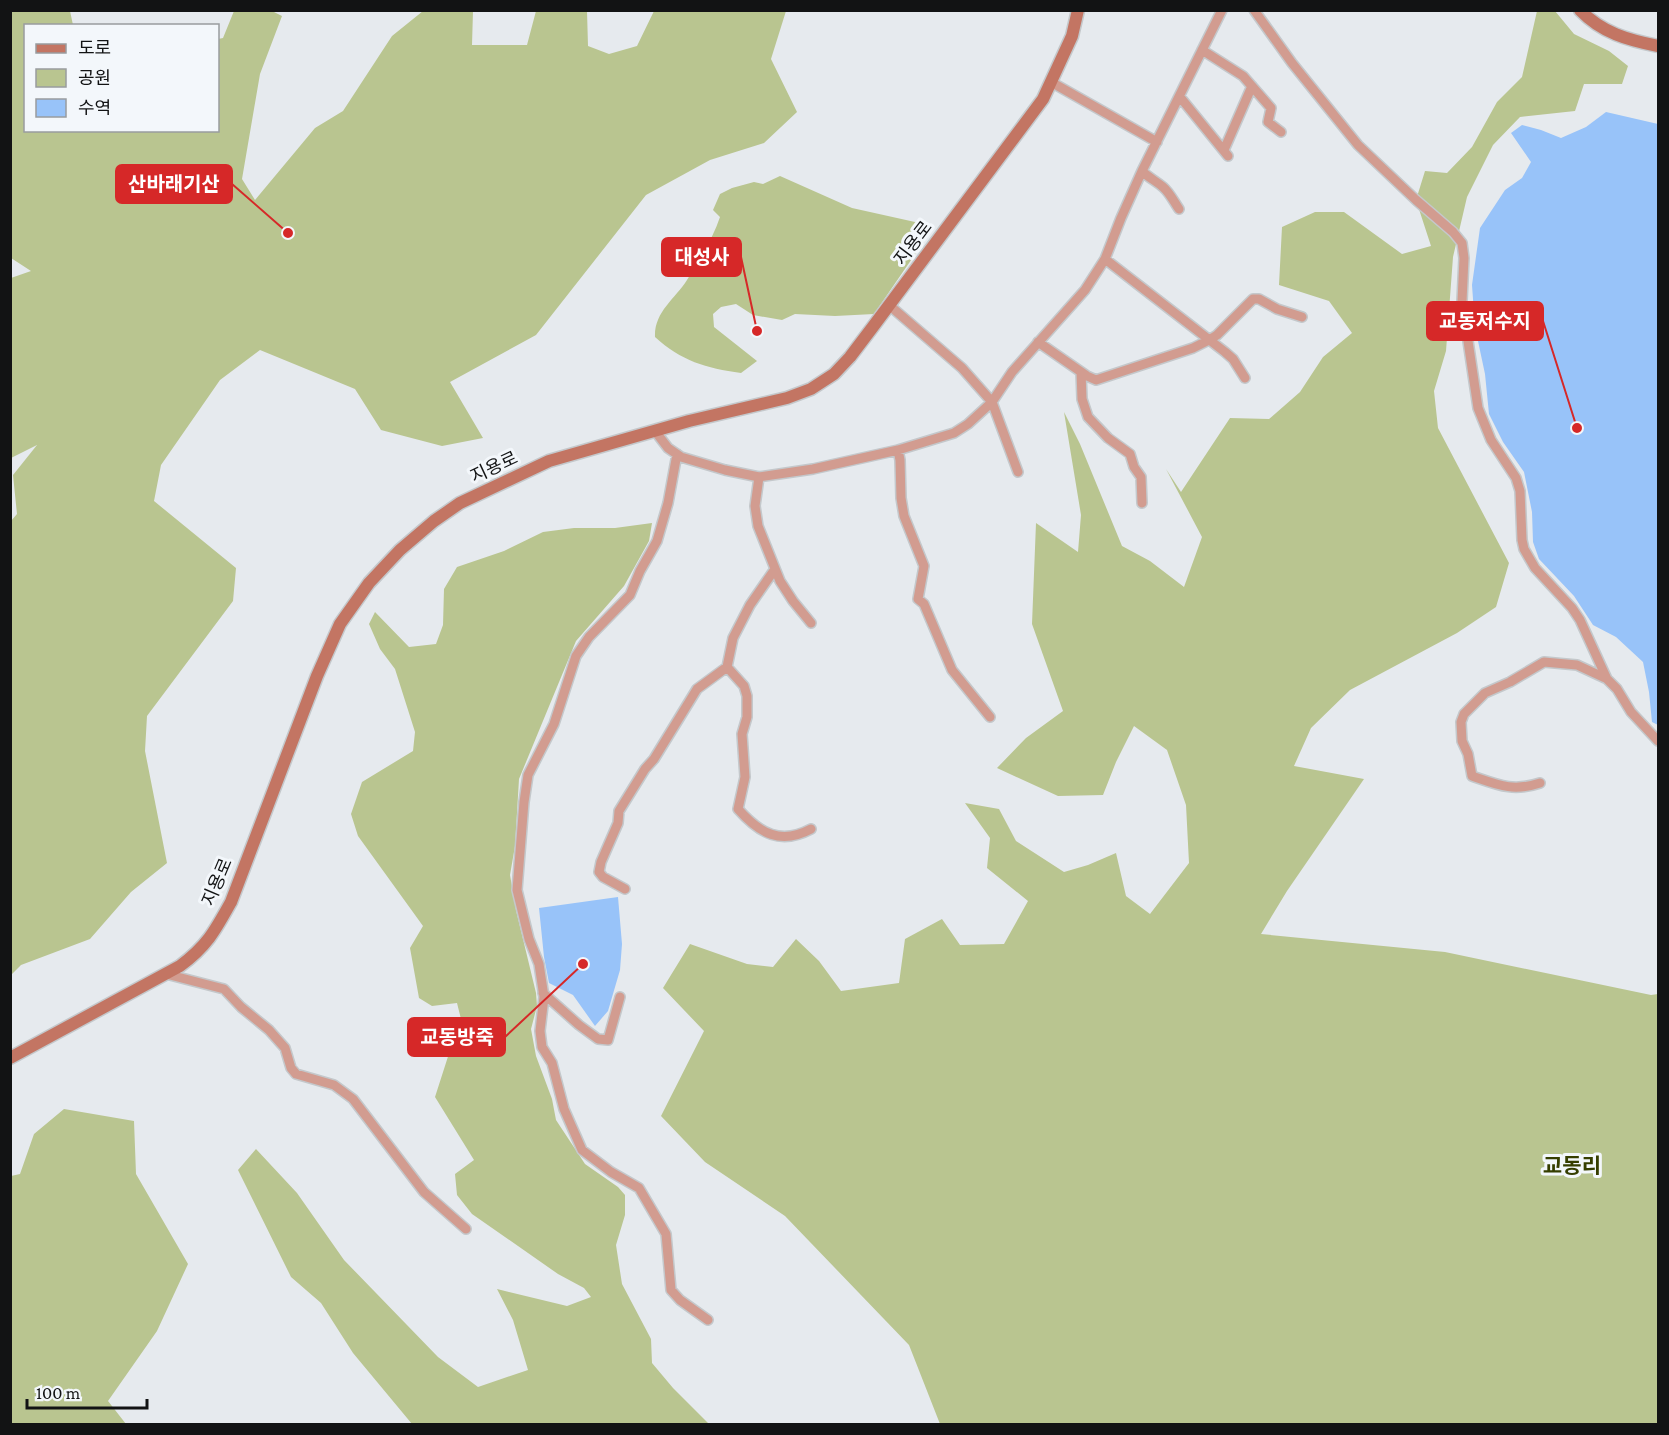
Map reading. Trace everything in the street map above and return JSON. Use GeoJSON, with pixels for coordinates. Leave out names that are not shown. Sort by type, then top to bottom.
{"type":"FeatureCollection","features":[{"type":"Feature","properties":{"kind":"street","name":"지용로"},"geometry":{"type":"LineString","coordinates":[[10,1058],[166,974],[199,952],[213,934],[231,902],[317,676],[340,624],[369,584],[400,550],[434,521],[460,503],[549,461],[655,431],[787,398],[812,389],[834,374],[850,357],[1043,99],[1072,36],[1078,10]]}},
{"type":"Feature","properties":{"kind":"street"},"geometry":{"type":"LineString","coordinates":[[655,431],[677,454],[725,470],[759,477],[898,450],[954,433],[968,424],[992,402],[1012,372],[1085,290],[1105,259],[1142,171],[1222,10]]}},
{"type":"Feature","properties":{"kind":"street"},"geometry":{"type":"LineString","coordinates":[[1254,10],[1292,63],[1358,146],[1453,232],[1462,243],[1464,258],[1462,301],[1479,408],[1491,440],[1516,478],[1520,491],[1524,549],[1534,568],[1572,608],[1580,620],[1607,679]]}},
{"type":"Feature","properties":{"kind":"street"},"geometry":{"type":"LineString","coordinates":[[1580,10],[1603,30],[1659,46]]}},
{"type":"Feature","properties":{"kind":"street"},"geometry":{"type":"LineString","coordinates":[[1202,50],[1243,76],[1271,108],[1268,122],[1281,132]]}},
{"type":"Feature","properties":{"kind":"street"},"geometry":{"type":"LineString","coordinates":[[1051,82],[1157,142]]}},
{"type":"Feature","properties":{"kind":"street"},"geometry":{"type":"LineString","coordinates":[[1180,97],[1226,153],[1252,86]]}},
{"type":"Feature","properties":{"kind":"street"},"geometry":{"type":"LineString","coordinates":[[1142,171],[1167,191],[1179,209]]}},
{"type":"Feature","properties":{"kind":"street"},"geometry":{"type":"LineString","coordinates":[[1105,259],[1233,359],[1245,378]]}},
{"type":"Feature","properties":{"kind":"street"},"geometry":{"type":"LineString","coordinates":[[1038,342],[1096,380],[1193,348],[1209,340],[1253,299],[1259,299],[1277,309],[1302,317]]}},
{"type":"Feature","properties":{"kind":"street"},"geometry":{"type":"LineString","coordinates":[[889,305],[962,368],[992,402],[1018,472]]}},
{"type":"Feature","properties":{"kind":"street"},"geometry":{"type":"LineString","coordinates":[[1081,372],[1082,399],[1088,417],[1108,438],[1130,454],[1140,477],[1142,503]]}},
{"type":"Feature","properties":{"kind":"street"},"geometry":{"type":"LineString","coordinates":[[898,450],[904,516],[924,566],[918,599],[924,604],[952,670],[990,717]]}},
{"type":"Feature","properties":{"kind":"street"},"geometry":{"type":"LineString","coordinates":[[677,454],[668,503],[657,541],[630,595],[589,637],[576,656],[554,724],[528,775],[517,890],[529,939],[539,964],[543,993],[540,1031],[542,1047],[552,1063],[564,1109],[582,1150],[611,1172],[639,1188],[666,1234],[671,1290],[680,1300],[708,1320]]}},
{"type":"Feature","properties":{"kind":"street"},"geometry":{"type":"LineString","coordinates":[[759,477],[755,506],[758,526],[775,569],[793,601],[811,623]]}},
{"type":"Feature","properties":{"kind":"street"},"geometry":{"type":"LineString","coordinates":[[625,890],[603,877],[599,872],[618,823],[619,812],[677,723],[689,698],[696,689],[727,667],[733,638],[750,605],[775,569]]}},
{"type":"Feature","properties":{"kind":"street"},"geometry":{"type":"LineString","coordinates":[[1540,783],[1512,789],[1472,776],[1468,754],[1460,732],[1464,714],[1485,693],[1510,682],[1544,662],[1577,665],[1607,679],[1617,689],[1631,712],[1659,741]]}},
{"type":"Feature","properties":{"kind":"street"},"geometry":{"type":"LineString","coordinates":[[727,667],[744,686],[747,696],[747,717],[742,734],[745,777],[738,810],[762,830],[782,838],[798,836],[811,829]]}},
{"type":"Feature","properties":{"kind":"street"},"geometry":{"type":"LineString","coordinates":[[166,974],[224,989],[285,1048],[291,1068],[296,1074],[334,1085],[353,1099],[424,1192],[466,1229]]}},
{"type":"Feature","properties":{"kind":"street"},"geometry":{"type":"LineString","coordinates":[[543,993],[588,1032],[598,1039],[608,1040],[620,997]]}},
{"type":"Feature","properties":{"kind":"green space"},"geometry":{"type":"Polygon","coordinates":[[[11,10],[70,11],[73,24],[24,24],[24,132],[219,132],[219,39],[223,38],[234,11],[272,11],[282,16],[260,74],[242,179],[255,200],[315,128],[343,111],[392,36],[423,11],[473,11],[472,45],[527,45],[536,11],[587,11],[588,46],[609,54],[637,46],[654,11],[786,11],[771,59],[797,112],[764,143],[710,160],[646,195],[536,335],[450,382],[483,438],[442,446],[381,430],[355,389],[260,350],[220,380],[161,465],[154,501],[236,568],[233,601],[147,716],[145,751],[167,863],[131,892],[90,939],[21,965],[11,975],[11,521],[17,514],[13,475],[37,445],[11,458],[11,278],[31,271],[11,258],[11,10]]]}},
{"type":"Feature","properties":{"kind":"green space"},"geometry":{"type":"Polygon","coordinates":[[[1537,11],[1555,11],[1574,34],[1609,51],[1628,66],[1622,84],[1584,84],[1575,111],[1520,117],[1493,145],[1467,197],[1453,257],[1446,351],[1434,391],[1438,428],[1509,563],[1496,607],[1457,633],[1350,690],[1311,728],[1294,766],[1364,779],[1287,891],[1261,934],[1445,952],[1651,995],[1658,994],[1658,1424],[940,1424],[909,1345],[785,1216],[705,1162],[661,1116],[704,1031],[663,988],[690,944],[747,964],[773,967],[796,939],[819,961],[841,991],[899,983],[905,939],[942,919],[960,945],[1004,944],[1028,901],[987,868],[990,838],[965,803],[999,809],[1016,841],[1064,872],[1116,853],[1126,896],[1150,914],[1189,863],[1186,805],[1167,750],[1134,726],[1103,795],[1058,796],[997,768],[1026,738],[1063,711],[1032,624],[1036,523],[1078,552],[1081,515],[1064,412],[1080,444],[1122,546],[1150,561],[1184,587],[1202,537],[1166,469],[1181,492],[1230,418],[1269,419],[1300,392],[1323,357],[1352,333],[1329,301],[1279,285],[1282,227],[1315,212],[1344,212],[1402,254],[1431,246],[1416,200],[1425,171],[1447,173],[1472,147],[1497,102],[1522,77],[1537,11]]]}},
{"type":"Feature","properties":{"kind":"green space"},"geometry":{"type":"Polygon","coordinates":[[[780,176],[852,208],[924,224],[931,231],[874,314],[835,316],[795,314],[782,320],[753,315],[736,304],[721,307],[713,314],[714,327],[757,361],[741,373],[716,369],[684,358],[655,337],[656,328],[666,306],[687,280],[714,233],[720,217],[713,210],[720,194],[754,182],[763,184],[780,176]]]}},
{"type":"Feature","properties":{"kind":"green space"},"geometry":{"type":"Polygon","coordinates":[[[652,523],[649,541],[624,586],[576,641],[519,779],[515,846],[510,875],[536,993],[537,1006],[531,1029],[536,1056],[552,1099],[556,1120],[585,1164],[618,1187],[625,1195],[625,1215],[616,1245],[622,1284],[651,1339],[652,1363],[709,1424],[412,1424],[353,1353],[321,1303],[291,1277],[238,1170],[256,1149],[297,1193],[344,1260],[438,1357],[478,1387],[528,1370],[513,1320],[497,1289],[567,1306],[591,1297],[584,1288],[558,1274],[472,1214],[457,1195],[455,1174],[474,1160],[435,1097],[453,1041],[463,1027],[457,1003],[432,1006],[419,998],[410,948],[423,926],[358,836],[351,814],[362,782],[413,751],[415,732],[395,669],[380,649],[369,624],[375,612],[409,647],[436,644],[443,625],[444,589],[457,567],[504,551],[543,532],[574,528],[615,528],[652,523]]]}},
{"type":"Feature","properties":{"kind":"green space"},"geometry":{"type":"Polygon","coordinates":[[[64,1109],[134,1121],[136,1174],[188,1264],[157,1331],[108,1401],[126,1424],[11,1424],[11,1176],[20,1174],[34,1134],[64,1109]]]}},
{"type":"Feature","properties":{"kind":"water"},"geometry":{"type":"Polygon","coordinates":[[[1606,112],[1658,124],[1658,725],[1652,722],[1643,662],[1616,637],[1593,625],[1574,596],[1539,559],[1533,542],[1532,512],[1524,472],[1503,442],[1489,414],[1485,374],[1475,327],[1472,285],[1480,228],[1505,190],[1522,178],[1531,162],[1511,133],[1522,125],[1561,138],[1586,127],[1606,112]]]}},
{"type":"Feature","properties":{"kind":"water"},"geometry":{"type":"Polygon","coordinates":[[[618,897],[622,944],[620,970],[608,1011],[595,1026],[573,995],[549,983],[539,908],[618,897]]]}},
{"type":"Feature","properties":{"kind":"place","name":"산바래기산"},"geometry":{"type":"Point","coordinates":[288,233]}},
{"type":"Feature","properties":{"kind":"place","name":"대성사"},"geometry":{"type":"Point","coordinates":[757,331]}},
{"type":"Feature","properties":{"kind":"place","name":"교동저수지"},"geometry":{"type":"Point","coordinates":[1577,428]}},
{"type":"Feature","properties":{"kind":"place","name":"교동방죽"},"geometry":{"type":"Point","coordinates":[583,964]}},
{"type":"Feature","properties":{"kind":"district","name":"교동리"},"geometry":{"type":"Point","coordinates":[1572,1166]}}]}
